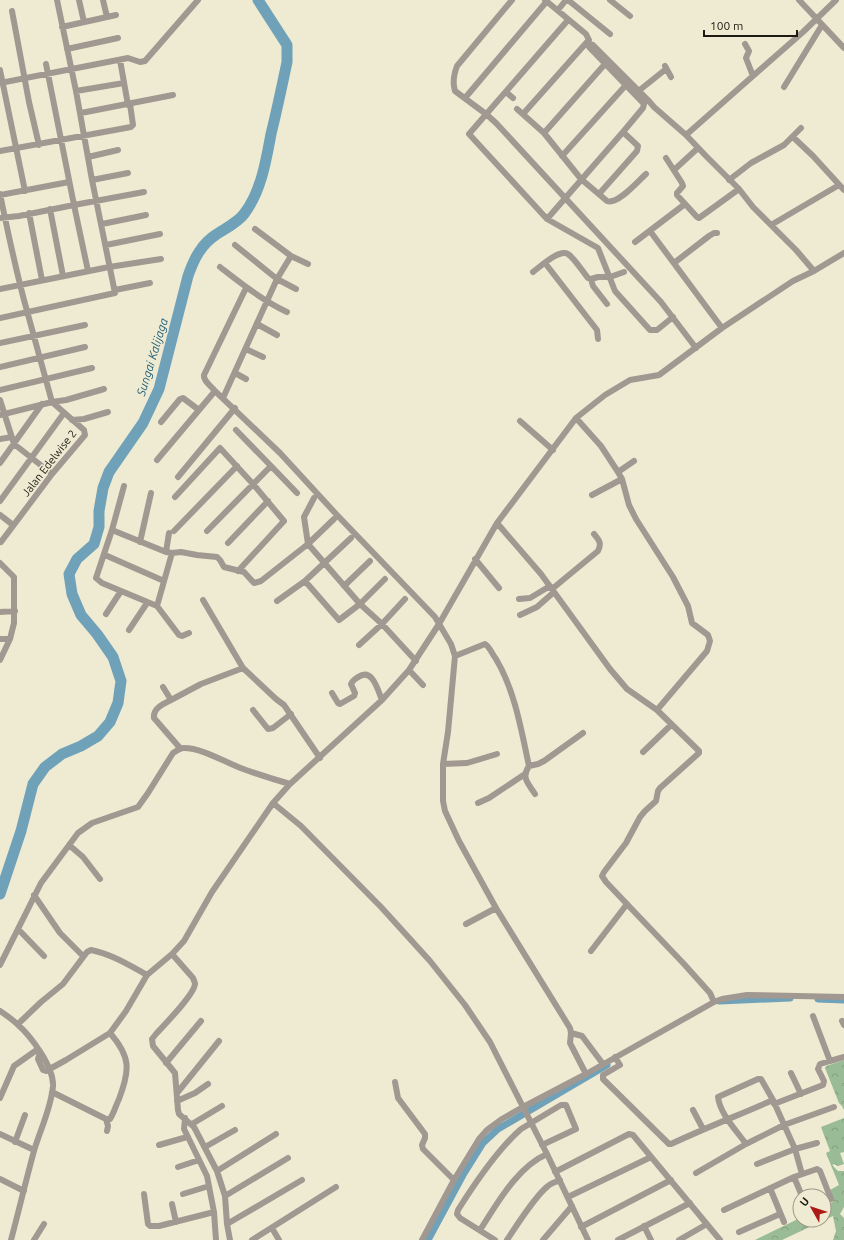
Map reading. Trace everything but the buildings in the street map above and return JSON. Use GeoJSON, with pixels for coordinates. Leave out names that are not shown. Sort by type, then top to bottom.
{"type":"FeatureCollection","features":[{"type":"Feature","properties":{"kind":"street"},"geometry":{"type":"LineString","coordinates":[[0,318],[115,294],[92,180],[81,113],[56,0]]}},
{"type":"Feature","properties":{"kind":"street"},"geometry":{"type":"LineString","coordinates":[[79,0],[84,22]]}},
{"type":"Feature","properties":{"kind":"street"},"geometry":{"type":"LineString","coordinates":[[103,0],[107,17]]}},
{"type":"Feature","properties":{"kind":"street"},"geometry":{"type":"LineString","coordinates":[[1,83],[128,58],[140,62],[145,61],[198,0]]}},
{"type":"Feature","properties":{"kind":"street"},"geometry":{"type":"LineString","coordinates":[[512,0],[457,66],[453,86],[455,91],[486,114],[661,302],[696,348]]}},
{"type":"Feature","properties":{"kind":"street"},"geometry":{"type":"LineString","coordinates":[[558,10],[567,0],[610,34]]}},
{"type":"Feature","properties":{"kind":"street"},"geometry":{"type":"LineString","coordinates":[[610,0],[630,16]]}},
{"type":"Feature","properties":{"kind":"street"},"geometry":{"type":"LineString","coordinates":[[799,0],[844,48]]}},
{"type":"Feature","properties":{"kind":"street"},"geometry":{"type":"LineString","coordinates":[[686,135],[836,0]]}},
{"type":"Feature","properties":{"kind":"street"},"geometry":{"type":"LineString","coordinates":[[465,98],[546,1],[586,34],[589,47],[626,85],[636,92]]}},
{"type":"Feature","properties":{"kind":"street"},"geometry":{"type":"LineString","coordinates":[[12,11],[24,78],[39,145]]}},
{"type":"Feature","properties":{"kind":"street"},"geometry":{"type":"LineString","coordinates":[[62,27],[116,15]]}},
{"type":"Feature","properties":{"kind":"street"},"geometry":{"type":"LineString","coordinates":[[568,20],[506,92],[469,132],[469,135],[547,218],[598,248],[612,285],[650,330],[655,331],[659,329],[673,318]]}},
{"type":"Feature","properties":{"kind":"street"},"geometry":{"type":"LineString","coordinates":[[784,87],[822,25]]}},
{"type":"Feature","properties":{"kind":"street"},"geometry":{"type":"LineString","coordinates":[[67,49],[118,38]]}},
{"type":"Feature","properties":{"kind":"street"},"geometry":{"type":"LineString","coordinates":[[588,43],[593,45],[645,101],[686,135],[739,190],[753,207],[796,250],[814,271]]}},
{"type":"Feature","properties":{"kind":"street"},"geometry":{"type":"LineString","coordinates":[[523,114],[588,43]]}},
{"type":"Feature","properties":{"kind":"street"},"geometry":{"type":"LineString","coordinates":[[745,44],[749,51],[746,61],[753,76]]}},
{"type":"Feature","properties":{"kind":"street"},"geometry":{"type":"LineString","coordinates":[[0,151],[132,127],[133,121],[120,60]]}},
{"type":"Feature","properties":{"kind":"street"},"geometry":{"type":"LineString","coordinates":[[46,64],[88,272]]}},
{"type":"Feature","properties":{"kind":"street"},"geometry":{"type":"LineString","coordinates":[[544,133],[605,64]]}},
{"type":"Feature","properties":{"kind":"street"},"geometry":{"type":"LineString","coordinates":[[636,92],[665,67],[672,77]]}},
{"type":"Feature","properties":{"kind":"street"},"geometry":{"type":"LineString","coordinates":[[0,70],[1,83],[17,148],[25,190]]}},
{"type":"Feature","properties":{"kind":"street"},"geometry":{"type":"LineString","coordinates":[[76,91],[124,83]]}},
{"type":"Feature","properties":{"kind":"street"},"geometry":{"type":"LineString","coordinates":[[562,156],[626,85]]}},
{"type":"Feature","properties":{"kind":"street"},"geometry":{"type":"LineString","coordinates":[[506,92],[514,98]]}},
{"type":"Feature","properties":{"kind":"street"},"geometry":{"type":"LineString","coordinates":[[81,113],[173,95]]}},
{"type":"Feature","properties":{"kind":"street"},"geometry":{"type":"LineString","coordinates":[[547,218],[623,132],[643,108],[645,101]]}},
{"type":"Feature","properties":{"kind":"street"},"geometry":{"type":"LineString","coordinates":[[517,109],[544,133],[581,179],[607,201],[616,201],[646,174]]}},
{"type":"Feature","properties":{"kind":"street"},"geometry":{"type":"LineString","coordinates":[[729,180],[751,163],[784,145],[801,128]]}},
{"type":"Feature","properties":{"kind":"street"},"geometry":{"type":"LineString","coordinates":[[599,194],[637,151],[638,146],[623,132]]}},
{"type":"Feature","properties":{"kind":"street"},"geometry":{"type":"LineString","coordinates":[[792,137],[813,156],[844,190]]}},
{"type":"Feature","properties":{"kind":"street"},"geometry":{"type":"LineString","coordinates":[[674,170],[698,148]]}},
{"type":"Feature","properties":{"kind":"street"},"geometry":{"type":"LineString","coordinates":[[88,157],[118,150]]}},
{"type":"Feature","properties":{"kind":"street"},"geometry":{"type":"LineString","coordinates":[[666,158],[682,183],[677,195],[697,218],[739,190]]}},
{"type":"Feature","properties":{"kind":"street"},"geometry":{"type":"LineString","coordinates":[[92,180],[128,173]]}},
{"type":"Feature","properties":{"kind":"street"},"geometry":{"type":"LineString","coordinates":[[52,402],[2,218],[0,195],[69,182]]}},
{"type":"Feature","properties":{"kind":"street"},"geometry":{"type":"LineString","coordinates":[[771,225],[839,185]]}},
{"type":"Feature","properties":{"kind":"street"},"geometry":{"type":"LineString","coordinates":[[2,218],[144,192]]}},
{"type":"Feature","properties":{"kind":"street"},"geometry":{"type":"LineString","coordinates":[[635,242],[685,204]]}},
{"type":"Feature","properties":{"kind":"street"},"geometry":{"type":"LineString","coordinates":[[50,209],[63,276]]}},
{"type":"Feature","properties":{"kind":"street"},"geometry":{"type":"LineString","coordinates":[[29,213],[42,280]]}},
{"type":"Feature","properties":{"kind":"street"},"geometry":{"type":"LineString","coordinates":[[102,224],[146,215]]}},
{"type":"Feature","properties":{"kind":"street"},"geometry":{"type":"LineString","coordinates":[[255,229],[291,256],[308,264]]}},
{"type":"Feature","properties":{"kind":"street"},"geometry":{"type":"LineString","coordinates":[[650,231],[722,328]]}},
{"type":"Feature","properties":{"kind":"street"},"geometry":{"type":"LineString","coordinates":[[674,263],[709,236],[717,233]]}},
{"type":"Feature","properties":{"kind":"street"},"geometry":{"type":"LineString","coordinates":[[106,245],[160,234]]}},
{"type":"Feature","properties":{"kind":"street"},"geometry":{"type":"LineString","coordinates":[[598,248],[604,241]]}},
{"type":"Feature","properties":{"kind":"street"},"geometry":{"type":"LineString","coordinates":[[235,245],[278,279],[296,289]]}},
{"type":"Feature","properties":{"kind":"street"},"geometry":{"type":"LineString","coordinates":[[533,272],[558,254],[564,253],[569,255],[591,280],[593,286],[607,304]]}},
{"type":"Feature","properties":{"kind":"street"},"geometry":{"type":"LineString","coordinates":[[0,1011],[18,1024],[39,1050],[38,1059],[45,1071],[110,1033],[126,1011],[147,975],[184,941],[212,892],[273,803],[290,784],[382,700],[416,661],[497,523],[576,418],[605,396],[630,380],[657,376],[722,328],[793,281],[814,271],[844,253]]}},
{"type":"Feature","properties":{"kind":"street"},"geometry":{"type":"LineString","coordinates":[[223,398],[278,279],[291,256]]}},
{"type":"Feature","properties":{"kind":"street"},"geometry":{"type":"LineString","coordinates":[[0,289],[109,267],[161,259]]}},
{"type":"Feature","properties":{"kind":"street"},"geometry":{"type":"LineString","coordinates":[[545,263],[597,330],[598,339]]}},
{"type":"Feature","properties":{"kind":"street"},"geometry":{"type":"LineString","coordinates":[[220,267],[246,288],[267,302],[287,312]]}},
{"type":"Feature","properties":{"kind":"street"},"geometry":{"type":"LineString","coordinates":[[612,285],[629,267]]}},
{"type":"Feature","properties":{"kind":"street"},"geometry":{"type":"LineString","coordinates":[[591,280],[598,277],[610,277],[624,272]]}},
{"type":"Feature","properties":{"kind":"street"},"geometry":{"type":"LineString","coordinates":[[115,290],[150,283]]}},
{"type":"Feature","properties":{"kind":"street"},"geometry":{"type":"LineString","coordinates":[[246,288],[204,375],[204,378],[280,453],[341,520],[435,617],[451,644],[455,656],[448,732],[443,764],[445,811],[459,841],[496,908],[570,1028],[570,1043],[586,1074]]}},
{"type":"Feature","properties":{"kind":"street"},"geometry":{"type":"LineString","coordinates":[[257,324],[277,335]]}},
{"type":"Feature","properties":{"kind":"street"},"geometry":{"type":"LineString","coordinates":[[0,343],[85,325]]}},
{"type":"Feature","properties":{"kind":"street"},"geometry":{"type":"LineString","coordinates":[[0,367],[86,347]]}},
{"type":"Feature","properties":{"kind":"street"},"geometry":{"type":"LineString","coordinates":[[246,349],[263,357]]}},
{"type":"Feature","properties":{"kind":"street"},"geometry":{"type":"LineString","coordinates":[[0,390],[47,380],[92,368]]}},
{"type":"Feature","properties":{"kind":"street"},"geometry":{"type":"LineString","coordinates":[[235,373],[246,379]]}},
{"type":"Feature","properties":{"kind":"street"},"geometry":{"type":"LineString","coordinates":[[2,414],[42,404],[66,400],[104,389]]}},
{"type":"Feature","properties":{"kind":"street"},"geometry":{"type":"LineString","coordinates":[[157,460],[216,391]]}},
{"type":"Feature","properties":{"kind":"street"},"geometry":{"type":"LineString","coordinates":[[161,422],[180,399],[183,398],[199,410]]}},
{"type":"Feature","properties":{"kind":"street"},"geometry":{"type":"LineString","coordinates":[[0,400],[2,414],[14,444],[52,474]]}},
{"type":"Feature","properties":{"kind":"street","name":"Jalan Edelwise 2"},"geometry":{"type":"LineString","coordinates":[[1,542],[52,474],[85,435],[84,430],[52,402]]}},
{"type":"Feature","properties":{"kind":"street"},"geometry":{"type":"LineString","coordinates":[[0,463],[42,404]]}},
{"type":"Feature","properties":{"kind":"street"},"geometry":{"type":"LineString","coordinates":[[178,477],[235,408]]}},
{"type":"Feature","properties":{"kind":"street"},"geometry":{"type":"LineString","coordinates":[[72,420],[84,419],[108,412]]}},
{"type":"Feature","properties":{"kind":"street"},"geometry":{"type":"LineString","coordinates":[[0,501],[64,413]]}},
{"type":"Feature","properties":{"kind":"street"},"geometry":{"type":"LineString","coordinates":[[576,418],[601,446],[618,472],[622,479],[629,505],[636,519],[673,577],[688,606],[692,623],[708,635],[710,641],[706,650],[657,710]]}},
{"type":"Feature","properties":{"kind":"street"},"geometry":{"type":"LineString","coordinates":[[520,421],[553,450]]}},
{"type":"Feature","properties":{"kind":"street"},"geometry":{"type":"LineString","coordinates":[[236,430],[296,493]]}},
{"type":"Feature","properties":{"kind":"street"},"geometry":{"type":"LineString","coordinates":[[0,440],[12,437]]}},
{"type":"Feature","properties":{"kind":"street"},"geometry":{"type":"LineString","coordinates":[[174,497],[220,448],[268,501],[284,520],[238,571]]}},
{"type":"Feature","properties":{"kind":"street"},"geometry":{"type":"LineString","coordinates":[[618,472],[634,461]]}},
{"type":"Feature","properties":{"kind":"street"},"geometry":{"type":"LineString","coordinates":[[157,606],[164,581],[171,532],[237,466]]}},
{"type":"Feature","properties":{"kind":"street"},"geometry":{"type":"LineString","coordinates":[[206,531],[271,466]]}},
{"type":"Feature","properties":{"kind":"street"},"geometry":{"type":"LineString","coordinates":[[592,495],[622,479]]}},
{"type":"Feature","properties":{"kind":"street"},"geometry":{"type":"LineString","coordinates":[[124,486],[105,555],[96,578],[102,583],[157,606],[178,635],[182,636],[189,633]]}},
{"type":"Feature","properties":{"kind":"street"},"geometry":{"type":"LineString","coordinates":[[140,542],[151,493]]}},
{"type":"Feature","properties":{"kind":"street"},"geometry":{"type":"LineString","coordinates":[[314,498],[304,517],[308,544],[360,604],[382,624],[416,661]]}},
{"type":"Feature","properties":{"kind":"street"},"geometry":{"type":"LineString","coordinates":[[228,543],[268,501]]}},
{"type":"Feature","properties":{"kind":"street"},"geometry":{"type":"LineString","coordinates":[[0,515],[13,525]]}},
{"type":"Feature","properties":{"kind":"street"},"geometry":{"type":"LineString","coordinates":[[112,530],[169,552],[181,552],[216,557],[220,560],[224,567],[244,572],[254,583],[258,582],[308,544],[334,519]]}},
{"type":"Feature","properties":{"kind":"street"},"geometry":{"type":"LineString","coordinates":[[497,523],[552,589],[616,677],[629,691],[657,710],[699,752],[660,788],[656,801],[644,810],[626,843],[604,872],[603,879],[684,964],[710,994],[714,1002]]}},
{"type":"Feature","properties":{"kind":"street"},"geometry":{"type":"LineString","coordinates":[[520,614],[536,607],[552,589],[598,551],[601,546],[594,534]]}},
{"type":"Feature","properties":{"kind":"street"},"geometry":{"type":"LineString","coordinates":[[277,601],[305,581],[351,538]]}},
{"type":"Feature","properties":{"kind":"street"},"geometry":{"type":"LineString","coordinates":[[105,555],[164,581]]}},
{"type":"Feature","properties":{"kind":"street"},"geometry":{"type":"LineString","coordinates":[[475,559],[499,588]]}},
{"type":"Feature","properties":{"kind":"street"},"geometry":{"type":"LineString","coordinates":[[344,586],[370,561]]}},
{"type":"Feature","properties":{"kind":"street"},"geometry":{"type":"LineString","coordinates":[[0,563],[14,577],[15,611],[10,639],[0,660]]}},
{"type":"Feature","properties":{"kind":"street"},"geometry":{"type":"LineString","coordinates":[[305,581],[338,620],[340,620],[360,604],[385,579]]}},
{"type":"Feature","properties":{"kind":"street"},"geometry":{"type":"LineString","coordinates":[[519,599],[530,598],[552,589]]}},
{"type":"Feature","properties":{"kind":"street"},"geometry":{"type":"LineString","coordinates":[[106,614],[121,591]]}},
{"type":"Feature","properties":{"kind":"street"},"geometry":{"type":"LineString","coordinates":[[359,645],[382,624],[405,599]]}},
{"type":"Feature","properties":{"kind":"street"},"geometry":{"type":"LineString","coordinates":[[203,600],[243,668],[284,705],[320,758]]}},
{"type":"Feature","properties":{"kind":"street"},"geometry":{"type":"LineString","coordinates":[[128,630],[147,603]]}},
{"type":"Feature","properties":{"kind":"street"},"geometry":{"type":"LineString","coordinates":[[0,612],[15,611]]}},
{"type":"Feature","properties":{"kind":"street"},"geometry":{"type":"LineString","coordinates":[[0,639],[10,639]]}},
{"type":"Feature","properties":{"kind":"street"},"geometry":{"type":"LineString","coordinates":[[455,656],[485,644],[488,646],[500,666],[516,705],[529,766],[525,774],[489,798],[478,803]]}},
{"type":"Feature","properties":{"kind":"street"},"geometry":{"type":"LineString","coordinates":[[180,748],[154,718],[153,715],[156,709],[201,684],[243,668]]}},
{"type":"Feature","properties":{"kind":"street"},"geometry":{"type":"LineString","coordinates":[[409,670],[423,685]]}},
{"type":"Feature","properties":{"kind":"street"},"geometry":{"type":"LineString","coordinates":[[332,693],[340,704],[354,696],[355,693],[351,684],[354,680],[364,674],[367,674],[371,677],[382,700]]}},
{"type":"Feature","properties":{"kind":"street"},"geometry":{"type":"LineString","coordinates":[[163,687],[171,700]]}},
{"type":"Feature","properties":{"kind":"street"},"geometry":{"type":"LineString","coordinates":[[253,710],[268,729],[273,728],[291,714]]}},
{"type":"Feature","properties":{"kind":"street"},"geometry":{"type":"LineString","coordinates":[[643,752],[672,725]]}},
{"type":"Feature","properties":{"kind":"street"},"geometry":{"type":"LineString","coordinates":[[529,766],[544,761],[583,733]]}},
{"type":"Feature","properties":{"kind":"street"},"geometry":{"type":"LineString","coordinates":[[0,965],[41,883],[78,833],[92,823],[138,807],[173,753],[180,748],[186,748],[207,754],[246,770],[290,784]]}},
{"type":"Feature","properties":{"kind":"street"},"geometry":{"type":"LineString","coordinates":[[443,764],[467,763],[497,754]]}},
{"type":"Feature","properties":{"kind":"street"},"geometry":{"type":"LineString","coordinates":[[525,774],[527,784],[534,794]]}},
{"type":"Feature","properties":{"kind":"street"},"geometry":{"type":"LineString","coordinates":[[273,803],[301,826],[381,907],[461,999],[490,1042],[560,1180],[588,1240]]}},
{"type":"Feature","properties":{"kind":"street"},"geometry":{"type":"LineString","coordinates":[[69,845],[83,857],[100,879]]}},
{"type":"Feature","properties":{"kind":"street"},"geometry":{"type":"LineString","coordinates":[[34,895],[60,933],[83,956]]}},
{"type":"Feature","properties":{"kind":"street"},"geometry":{"type":"LineString","coordinates":[[591,951],[627,904]]}},
{"type":"Feature","properties":{"kind":"street"},"geometry":{"type":"LineString","coordinates":[[466,924],[496,908]]}},
{"type":"Feature","properties":{"kind":"street"},"geometry":{"type":"LineString","coordinates":[[18,929],[44,956]]}},
{"type":"Feature","properties":{"kind":"street"},"geometry":{"type":"LineString","coordinates":[[18,1024],[63,984],[83,956],[91,950],[120,960],[147,975]]}},
{"type":"Feature","properties":{"kind":"street"},"geometry":{"type":"LineString","coordinates":[[168,957],[194,978],[195,983],[188,997],[152,1039],[153,1046],[175,1073],[179,1114],[192,1124],[217,1171],[225,1196],[230,1240]]}},
{"type":"Feature","properties":{"kind":"street"},"geometry":{"type":"LineString","coordinates":[[422,1240],[454,1180],[481,1136],[502,1119],[524,1109],[603,1064],[617,1059],[714,1002],[722,999],[747,995],[844,997]]}},
{"type":"Feature","properties":{"kind":"street"},"geometry":{"type":"LineString","coordinates":[[813,1016],[830,1060]]}},
{"type":"Feature","properties":{"kind":"street"},"geometry":{"type":"LineString","coordinates":[[166,1063],[201,1021]]}},
{"type":"Feature","properties":{"kind":"street"},"geometry":{"type":"LineString","coordinates":[[52,1092],[106,1119],[110,1119],[125,1084],[127,1072],[126,1058],[123,1049],[110,1033]]}},
{"type":"Feature","properties":{"kind":"street"},"geometry":{"type":"LineString","coordinates":[[571,1033],[582,1036],[603,1064]]}},
{"type":"Feature","properties":{"kind":"street"},"geometry":{"type":"LineString","coordinates":[[177,1093],[219,1041]]}},
{"type":"Feature","properties":{"kind":"street"},"geometry":{"type":"LineString","coordinates":[[0,1098],[14,1066],[39,1050]]}},
{"type":"Feature","properties":{"kind":"street"},"geometry":{"type":"LineString","coordinates":[[617,1059],[618,1066],[603,1075],[603,1079],[668,1143],[671,1144],[703,1129],[823,1085],[824,1081],[818,1070],[820,1064],[844,1057]]}},
{"type":"Feature","properties":{"kind":"street"},"geometry":{"type":"LineString","coordinates":[[14,1240],[34,1150],[46,1118],[52,1092],[53,1081],[50,1069]]}},
{"type":"Feature","properties":{"kind":"street"},"geometry":{"type":"LineString","coordinates":[[791,1073],[801,1094]]}},
{"type":"Feature","properties":{"kind":"street"},"geometry":{"type":"LineString","coordinates":[[746,1144],[728,1120],[718,1099],[719,1096],[760,1078],[774,1102],[795,1148],[802,1174]]}},
{"type":"Feature","properties":{"kind":"street"},"geometry":{"type":"LineString","coordinates":[[395,1082],[398,1098],[425,1134],[422,1145],[423,1149],[454,1180]]}},
{"type":"Feature","properties":{"kind":"street"},"geometry":{"type":"LineString","coordinates":[[177,1101],[195,1093],[208,1084]]}},
{"type":"Feature","properties":{"kind":"street"},"geometry":{"type":"LineString","coordinates":[[495,1240],[458,1217],[458,1210],[497,1155],[520,1129],[561,1105],[566,1105],[576,1129],[542,1145]]}},
{"type":"Feature","properties":{"kind":"street"},"geometry":{"type":"LineString","coordinates":[[192,1124],[222,1106]]}},
{"type":"Feature","properties":{"kind":"street"},"geometry":{"type":"LineString","coordinates":[[696,1173],[746,1144],[784,1125],[834,1107]]}},
{"type":"Feature","properties":{"kind":"street"},"geometry":{"type":"LineString","coordinates":[[693,1110],[703,1129]]}},
{"type":"Feature","properties":{"kind":"street"},"geometry":{"type":"LineString","coordinates":[[15,1142],[25,1115]]}},
{"type":"Feature","properties":{"kind":"street"},"geometry":{"type":"LineString","coordinates":[[185,1118],[184,1129],[207,1176],[214,1212],[214,1239]]}},
{"type":"Feature","properties":{"kind":"street"},"geometry":{"type":"LineString","coordinates":[[106,1119],[108,1126],[107,1131]]}},
{"type":"Feature","properties":{"kind":"street"},"geometry":{"type":"LineString","coordinates":[[205,1147],[235,1130]]}},
{"type":"Feature","properties":{"kind":"street"},"geometry":{"type":"LineString","coordinates":[[0,1134],[34,1150]]}},
{"type":"Feature","properties":{"kind":"street"},"geometry":{"type":"LineString","coordinates":[[217,1171],[276,1134]]}},
{"type":"Feature","properties":{"kind":"street"},"geometry":{"type":"LineString","coordinates":[[555,1172],[629,1134],[634,1135],[720,1240]]}},
{"type":"Feature","properties":{"kind":"street"},"geometry":{"type":"LineString","coordinates":[[159,1145],[188,1137]]}},
{"type":"Feature","properties":{"kind":"street"},"geometry":{"type":"LineString","coordinates":[[757,1164],[795,1148],[817,1143]]}},
{"type":"Feature","properties":{"kind":"street"},"geometry":{"type":"LineString","coordinates":[[480,1230],[508,1188],[529,1165],[539,1157],[547,1154]]}},
{"type":"Feature","properties":{"kind":"street"},"geometry":{"type":"LineString","coordinates":[[568,1197],[651,1157]]}},
{"type":"Feature","properties":{"kind":"street"},"geometry":{"type":"LineString","coordinates":[[225,1196],[288,1158]]}},
{"type":"Feature","properties":{"kind":"street"},"geometry":{"type":"LineString","coordinates":[[178,1167],[199,1160]]}},
{"type":"Feature","properties":{"kind":"street"},"geometry":{"type":"LineString","coordinates":[[724,1210],[794,1177],[817,1169],[819,1170],[826,1188]]}},
{"type":"Feature","properties":{"kind":"street"},"geometry":{"type":"LineString","coordinates":[[794,1177],[799,1188]]}},
{"type":"Feature","properties":{"kind":"street"},"geometry":{"type":"LineString","coordinates":[[0,1179],[24,1191]]}},
{"type":"Feature","properties":{"kind":"street"},"geometry":{"type":"LineString","coordinates":[[227,1224],[302,1180]]}},
{"type":"Feature","properties":{"kind":"street"},"geometry":{"type":"LineString","coordinates":[[507,1240],[545,1189],[550,1184],[560,1180]]}},
{"type":"Feature","properties":{"kind":"street"},"geometry":{"type":"LineString","coordinates":[[581,1226],[671,1180]]}},
{"type":"Feature","properties":{"kind":"street"},"geometry":{"type":"LineString","coordinates":[[183,1194],[209,1186]]}},
{"type":"Feature","properties":{"kind":"street"},"geometry":{"type":"LineString","coordinates":[[252,1240],[336,1187]]}},
{"type":"Feature","properties":{"kind":"street"},"geometry":{"type":"LineString","coordinates":[[770,1188],[784,1222]]}},
{"type":"Feature","properties":{"kind":"street"},"geometry":{"type":"LineString","coordinates":[[144,1194],[149,1225],[159,1226],[214,1212]]}},
{"type":"Feature","properties":{"kind":"street"},"geometry":{"type":"LineString","coordinates":[[618,1240],[690,1203]]}},
{"type":"Feature","properties":{"kind":"street"},"geometry":{"type":"LineString","coordinates":[[172,1204],[176,1222]]}},
{"type":"Feature","properties":{"kind":"street"},"geometry":{"type":"LineString","coordinates":[[543,1240],[572,1206]]}},
{"type":"Feature","properties":{"kind":"street"},"geometry":{"type":"LineString","coordinates":[[739,1232],[780,1214]]}},
{"type":"Feature","properties":{"kind":"street"},"geometry":{"type":"LineString","coordinates":[[34,1240],[44,1224]]}},
{"type":"Feature","properties":{"kind":"street"},"geometry":{"type":"LineString","coordinates":[[679,1240],[707,1224]]}},
{"type":"Feature","properties":{"kind":"street"},"geometry":{"type":"LineString","coordinates":[[644,1226],[651,1240]]}},
{"type":"Feature","properties":{"kind":"street"},"geometry":{"type":"LineString","coordinates":[[272,1228],[279,1240]]}},
{"type":"Feature","properties":{"kind":"green space"},"geometry":{"type":"Polygon","coordinates":[[[844,1060],[844,1110],[839,1103],[825,1068],[826,1066],[844,1060]]]}},
{"type":"Feature","properties":{"kind":"green space"},"geometry":{"type":"Polygon","coordinates":[[[844,1118],[844,1152],[840,1153],[844,1164],[838,1166],[834,1164],[832,1165],[838,1171],[844,1171],[844,1207],[840,1214],[844,1218],[844,1240],[833,1240],[836,1231],[832,1216],[832,1189],[839,1185],[826,1153],[830,1151],[821,1127],[844,1118]]]}},
{"type":"Feature","properties":{"kind":"green space"},"geometry":{"type":"Polygon","coordinates":[[[792,1222],[792,1228],[808,1228],[782,1240],[755,1240],[792,1222]]]}},
{"type":"Feature","properties":{"kind":"waterway","name":"Sungai Kalijaga"},"geometry":{"type":"LineString","coordinates":[[0,894],[21,831],[33,784],[45,767],[62,754],[81,746],[98,736],[110,722],[118,703],[121,681],[113,657],[97,634],[81,615],[72,594],[69,574],[77,559],[94,544],[99,527],[99,511],[103,488],[109,472],[143,423],[159,389],[188,276],[193,264],[202,247],[211,238],[235,223],[244,214],[259,186],[265,165],[287,62],[287,45],[258,0]]}},
{"type":"Feature","properties":{"kind":"waterway"},"geometry":{"type":"LineString","coordinates":[[720,1001],[790,998]]}},
{"type":"Feature","properties":{"kind":"waterway"},"geometry":{"type":"LineString","coordinates":[[818,999],[844,1000]]}},
{"type":"Feature","properties":{"kind":"waterway"},"geometry":{"type":"LineString","coordinates":[[428,1240],[463,1175],[483,1143],[498,1129],[607,1065]]}}]}
